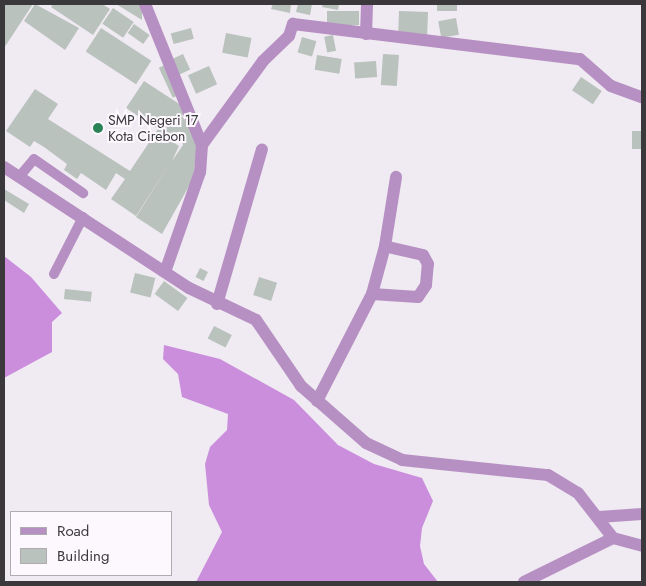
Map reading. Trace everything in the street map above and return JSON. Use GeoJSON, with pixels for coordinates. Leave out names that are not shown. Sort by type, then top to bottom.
{"type":"FeatureCollection","features":[{"type":"Feature","properties":{"kind":"street"},"geometry":{"type":"LineString","coordinates":[[144,4],[202,146],[200,172],[165,272]]}},
{"type":"Feature","properties":{"kind":"street"},"geometry":{"type":"LineString","coordinates":[[366,34],[367,4]]}},
{"type":"Feature","properties":{"kind":"street"},"geometry":{"type":"LineString","coordinates":[[202,146],[263,61],[289,36],[293,24],[580,59],[611,86],[642,97]]}},
{"type":"Feature","properties":{"kind":"street"},"geometry":{"type":"LineString","coordinates":[[218,304],[262,149]]}},
{"type":"Feature","properties":{"kind":"street"},"geometry":{"type":"LineString","coordinates":[[4,167],[165,272],[218,304],[256,320],[264,327],[301,386],[349,431],[383,453],[402,460],[548,475],[578,493],[599,517],[613,538],[642,546]]}},
{"type":"Feature","properties":{"kind":"street"},"geometry":{"type":"LineString","coordinates":[[317,400],[372,294],[385,246],[396,177]]}},
{"type":"Feature","properties":{"kind":"street"},"geometry":{"type":"LineString","coordinates":[[372,294],[418,297],[426,286],[428,264],[424,255],[385,246]]}},
{"type":"Feature","properties":{"kind":"street"},"geometry":{"type":"LineString","coordinates":[[599,517],[642,514]]}},
{"type":"Feature","properties":{"kind":"street"},"geometry":{"type":"LineString","coordinates":[[524,582],[613,538]]}},
{"type":"Feature","properties":{"kind":"lane"},"geometry":{"type":"LineString","coordinates":[[19,177],[34,159],[83,193]]}},
{"type":"Feature","properties":{"kind":"lane"},"geometry":{"type":"LineString","coordinates":[[54,274],[83,217]]}},
{"type":"Feature","properties":{"kind":"shaded area"},"geometry":{"type":"Polygon","coordinates":[[[4,256],[31,277],[62,313],[52,322],[52,352],[4,378],[4,256]]]}},
{"type":"Feature","properties":{"kind":"shaded area"},"geometry":{"type":"Polygon","coordinates":[[[164,345],[220,359],[294,400],[338,445],[374,464],[422,478],[433,501],[422,528],[420,546],[424,564],[438,582],[196,582],[222,532],[209,505],[205,464],[210,447],[227,430],[228,414],[182,397],[178,374],[163,359],[164,345]]]}},
{"type":"Feature","properties":{"kind":"building"},"geometry":{"type":"Polygon","coordinates":[[[4,4],[33,4],[4,48],[4,4]]]}},
{"type":"Feature","properties":{"kind":"building"},"geometry":{"type":"Polygon","coordinates":[[[35,4],[79,28],[65,50],[24,21],[35,4]]]}},
{"type":"Feature","properties":{"kind":"building"},"geometry":{"type":"Polygon","coordinates":[[[53,4],[102,4],[110,9],[93,35],[51,7],[53,4]]]}},
{"type":"Feature","properties":{"kind":"building"},"geometry":{"type":"Polygon","coordinates":[[[116,4],[142,4],[142,20],[116,4]]]}},
{"type":"Feature","properties":{"kind":"building"},"geometry":{"type":"Polygon","coordinates":[[[273,4],[291,4],[290,13],[271,9],[273,4]]]}},
{"type":"Feature","properties":{"kind":"building"},"geometry":{"type":"Polygon","coordinates":[[[298,4],[312,4],[310,15],[296,12],[298,4]]]}},
{"type":"Feature","properties":{"kind":"building"},"geometry":{"type":"Polygon","coordinates":[[[323,4],[339,4],[338,10],[322,7],[323,4]]]}},
{"type":"Feature","properties":{"kind":"building"},"geometry":{"type":"Polygon","coordinates":[[[437,4],[457,4],[457,11],[437,11],[437,4]]]}},
{"type":"Feature","properties":{"kind":"building"},"geometry":{"type":"Polygon","coordinates":[[[113,8],[134,22],[123,38],[102,24],[113,8]]]}},
{"type":"Feature","properties":{"kind":"building"},"geometry":{"type":"Polygon","coordinates":[[[327,11],[359,11],[359,25],[327,25],[327,11]]]}},
{"type":"Feature","properties":{"kind":"building"},"geometry":{"type":"Polygon","coordinates":[[[399,11],[428,12],[427,36],[398,35],[399,11]]]}},
{"type":"Feature","properties":{"kind":"building"},"geometry":{"type":"Polygon","coordinates":[[[456,18],[459,35],[441,38],[438,21],[456,18]]]}},
{"type":"Feature","properties":{"kind":"building"},"geometry":{"type":"Polygon","coordinates":[[[134,24],[150,35],[143,44],[128,33],[134,24]]]}},
{"type":"Feature","properties":{"kind":"building"},"geometry":{"type":"Polygon","coordinates":[[[101,28],[151,61],[136,84],[86,51],[101,28]]]}},
{"type":"Feature","properties":{"kind":"building"},"geometry":{"type":"Polygon","coordinates":[[[191,28],[194,39],[174,44],[171,33],[191,28]]]}},
{"type":"Feature","properties":{"kind":"building"},"geometry":{"type":"Polygon","coordinates":[[[226,33],[252,38],[248,58],[222,53],[226,33]]]}},
{"type":"Feature","properties":{"kind":"building"},"geometry":{"type":"Polygon","coordinates":[[[333,35],[336,51],[327,52],[324,37],[333,35]]]}},
{"type":"Feature","properties":{"kind":"building"},"geometry":{"type":"Polygon","coordinates":[[[302,37],[316,41],[312,57],[298,52],[302,37]]]}},
{"type":"Feature","properties":{"kind":"building"},"geometry":{"type":"Polygon","coordinates":[[[183,54],[190,69],[178,75],[171,59],[183,54]]]}},
{"type":"Feature","properties":{"kind":"building"},"geometry":{"type":"Polygon","coordinates":[[[383,54],[399,55],[397,86],[381,85],[383,54]]]}},
{"type":"Feature","properties":{"kind":"building"},"geometry":{"type":"Polygon","coordinates":[[[317,55],[342,59],[339,74],[315,70],[317,55]]]}},
{"type":"Feature","properties":{"kind":"building"},"geometry":{"type":"Polygon","coordinates":[[[376,61],[377,77],[355,78],[354,63],[376,61]]]}},
{"type":"Feature","properties":{"kind":"building"},"geometry":{"type":"Polygon","coordinates":[[[167,64],[181,94],[173,98],[159,68],[167,64]]]}},
{"type":"Feature","properties":{"kind":"building"},"geometry":{"type":"Polygon","coordinates":[[[209,66],[217,84],[196,94],[188,75],[209,66]]]}},
{"type":"Feature","properties":{"kind":"building"},"geometry":{"type":"Polygon","coordinates":[[[581,77],[602,91],[593,104],[572,90],[581,77]]]}},
{"type":"Feature","properties":{"kind":"building"},"geometry":{"type":"Polygon","coordinates":[[[144,81],[187,109],[182,116],[198,137],[193,179],[162,234],[136,217],[170,163],[136,216],[111,199],[125,179],[116,173],[106,190],[81,173],[77,179],[64,170],[67,164],[44,147],[34,141],[30,147],[6,131],[35,89],[58,104],[48,119],[130,171],[158,129],[126,108],[144,81]],[[179,131],[175,137],[165,137],[179,146],[172,161],[183,145],[179,131]]]}},
{"type":"Feature","properties":{"kind":"building"},"geometry":{"type":"Polygon","coordinates":[[[632,131],[642,131],[642,149],[632,149],[632,131]]]}},
{"type":"Feature","properties":{"kind":"building"},"geometry":{"type":"Polygon","coordinates":[[[4,189],[29,204],[24,213],[4,200],[4,189]]]}},
{"type":"Feature","properties":{"kind":"building"},"geometry":{"type":"Polygon","coordinates":[[[200,268],[208,272],[203,281],[195,277],[200,268]]]}},
{"type":"Feature","properties":{"kind":"building"},"geometry":{"type":"Polygon","coordinates":[[[135,273],[155,278],[151,297],[130,292],[135,273]]]}},
{"type":"Feature","properties":{"kind":"building"},"geometry":{"type":"Polygon","coordinates":[[[259,277],[277,283],[271,301],[253,295],[259,277]]]}},
{"type":"Feature","properties":{"kind":"building"},"geometry":{"type":"Polygon","coordinates":[[[164,281],[187,298],[178,311],[155,294],[164,281]]]}},
{"type":"Feature","properties":{"kind":"building"},"geometry":{"type":"Polygon","coordinates":[[[65,289],[92,292],[91,302],[64,299],[65,289]]]}},
{"type":"Feature","properties":{"kind":"building"},"geometry":{"type":"Polygon","coordinates":[[[214,326],[232,335],[225,348],[208,338],[214,326]]]}},
{"type":"Feature","properties":{"kind":"place","name":"SMP Negeri 17 Kota Cirebon"},"geometry":{"type":"Point","coordinates":[98,128]}}]}
